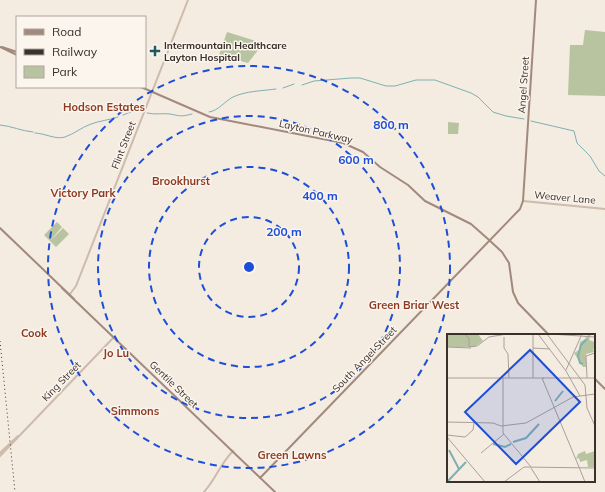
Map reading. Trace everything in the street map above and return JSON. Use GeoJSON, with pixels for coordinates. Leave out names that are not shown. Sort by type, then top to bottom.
{"type":"FeatureCollection","features":[{"type":"Feature","properties":{"kind":"main road","name":"Angel Street"},"geometry":{"type":"LineString","coordinates":[[525,172],[536,0]]}},
{"type":"Feature","properties":{"kind":"main road"},"geometry":{"type":"LineString","coordinates":[[0,47],[16,52]]}},
{"type":"Feature","properties":{"kind":"main road"},"geometry":{"type":"LineString","coordinates":[[0,47],[16,55]]}},
{"type":"Feature","properties":{"kind":"main road","name":"Layton Parkway"},"geometry":{"type":"LineString","coordinates":[[143,88],[210,117],[352,146],[363,152],[380,167],[408,185],[425,201],[471,224],[502,252],[509,263],[513,292],[518,303],[548,334]]}},
{"type":"Feature","properties":{"kind":"main road","name":"South Angel Street"},"geometry":{"type":"LineString","coordinates":[[260,478],[516,215],[523,201],[525,172]]}},
{"type":"Feature","properties":{"kind":"main road","name":"Gentile Street"},"geometry":{"type":"LineString","coordinates":[[0,228],[275,492]]}},
{"type":"Feature","properties":{"kind":"main road","name":"Gentile Street"},"geometry":{"type":"LineString","coordinates":[[63,288],[70,294]]}},
{"type":"Feature","properties":{"kind":"main road"},"geometry":{"type":"LineString","coordinates":[[70,294],[74,299]]}},
{"type":"Feature","properties":{"kind":"main road"},"geometry":{"type":"LineString","coordinates":[[595,379],[605,389]]}},
{"type":"Feature","properties":{"kind":"street","name":"Flint Street"},"geometry":{"type":"LineString","coordinates":[[70,294],[76,286],[188,0]]}},
{"type":"Feature","properties":{"kind":"street","name":"Weaver Lane"},"geometry":{"type":"LineString","coordinates":[[523,201],[605,209]]}},
{"type":"Feature","properties":{"kind":"street","name":"King Street"},"geometry":{"type":"LineString","coordinates":[[0,455],[114,337]]}},
{"type":"Feature","properties":{"kind":"street"},"geometry":{"type":"LineString","coordinates":[[204,492],[215,478],[222,462],[233,451]]}},
{"type":"Feature","properties":{"kind":"green space"},"geometry":{"type":"Polygon","coordinates":[[[585,30],[605,32],[605,96],[568,95],[570,45],[583,45],[585,30]]]}},
{"type":"Feature","properties":{"kind":"green space"},"geometry":{"type":"Polygon","coordinates":[[[227,32],[262,43],[248,63],[219,55],[227,32]]]}},
{"type":"Feature","properties":{"kind":"green space"},"geometry":{"type":"Polygon","coordinates":[[[448,122],[459,123],[458,134],[448,134],[448,122]]]}},
{"type":"Feature","properties":{"kind":"green space"},"geometry":{"type":"Polygon","coordinates":[[[57,222],[62,227],[50,241],[44,235],[57,222]]]}},
{"type":"Feature","properties":{"kind":"green space"},"geometry":{"type":"Polygon","coordinates":[[[63,228],[69,234],[56,247],[50,241],[63,228]]]}},
{"type":"Feature","properties":{"kind":"waterway"},"geometry":{"type":"LineString","coordinates":[[302,85],[314,81],[351,78],[360,78],[386,86],[395,86],[416,80],[435,80],[471,93],[478,97],[493,112],[524,119]]}},
{"type":"Feature","properties":{"kind":"waterway"},"geometry":{"type":"LineString","coordinates":[[283,88],[294,84]]}},
{"type":"Feature","properties":{"kind":"waterway"},"geometry":{"type":"LineString","coordinates":[[209,112],[215,110],[238,95],[276,89]]}},
{"type":"Feature","properties":{"kind":"waterway"},"geometry":{"type":"LineString","coordinates":[[123,115],[133,111],[141,111]]}},
{"type":"Feature","properties":{"kind":"waterway"},"geometry":{"type":"LineString","coordinates":[[147,113],[181,116],[192,114]]}},
{"type":"Feature","properties":{"kind":"waterway"},"geometry":{"type":"LineString","coordinates":[[35,133],[61,138],[91,124],[118,117]]}},
{"type":"Feature","properties":{"kind":"waterway"},"geometry":{"type":"LineString","coordinates":[[531,121],[574,131],[577,143],[590,156],[599,171],[605,176]]}},
{"type":"Feature","properties":{"kind":"waterway"},"geometry":{"type":"LineString","coordinates":[[0,125],[33,132]]}},
{"type":"Feature","properties":{"kind":"railway"},"geometry":{"type":"LineString","coordinates":[[0,341],[15,492]]}},
{"type":"Feature","properties":{"kind":"place","name":"Intermountain Healthcare Layton Hospital"},"geometry":{"type":"Point","coordinates":[155,51]}},
{"type":"Feature","properties":{"kind":"district","name":"Hodson Estates"},"geometry":{"type":"Point","coordinates":[104,107]}},
{"type":"Feature","properties":{"kind":"district","name":"Brookhurst"},"geometry":{"type":"Point","coordinates":[181,181]}},
{"type":"Feature","properties":{"kind":"district","name":"Victory Park"},"geometry":{"type":"Point","coordinates":[83,193]}},
{"type":"Feature","properties":{"kind":"district","name":"Green Briar West"},"geometry":{"type":"Point","coordinates":[414,305]}},
{"type":"Feature","properties":{"kind":"district","name":"Cook"},"geometry":{"type":"Point","coordinates":[34,333]}},
{"type":"Feature","properties":{"kind":"district","name":"Jo Lu"},"geometry":{"type":"Point","coordinates":[116,353]}},
{"type":"Feature","properties":{"kind":"district","name":"Simmons"},"geometry":{"type":"Point","coordinates":[135,411]}},
{"type":"Feature","properties":{"kind":"district","name":"Green Lawns"},"geometry":{"type":"Point","coordinates":[292,455]}}]}
